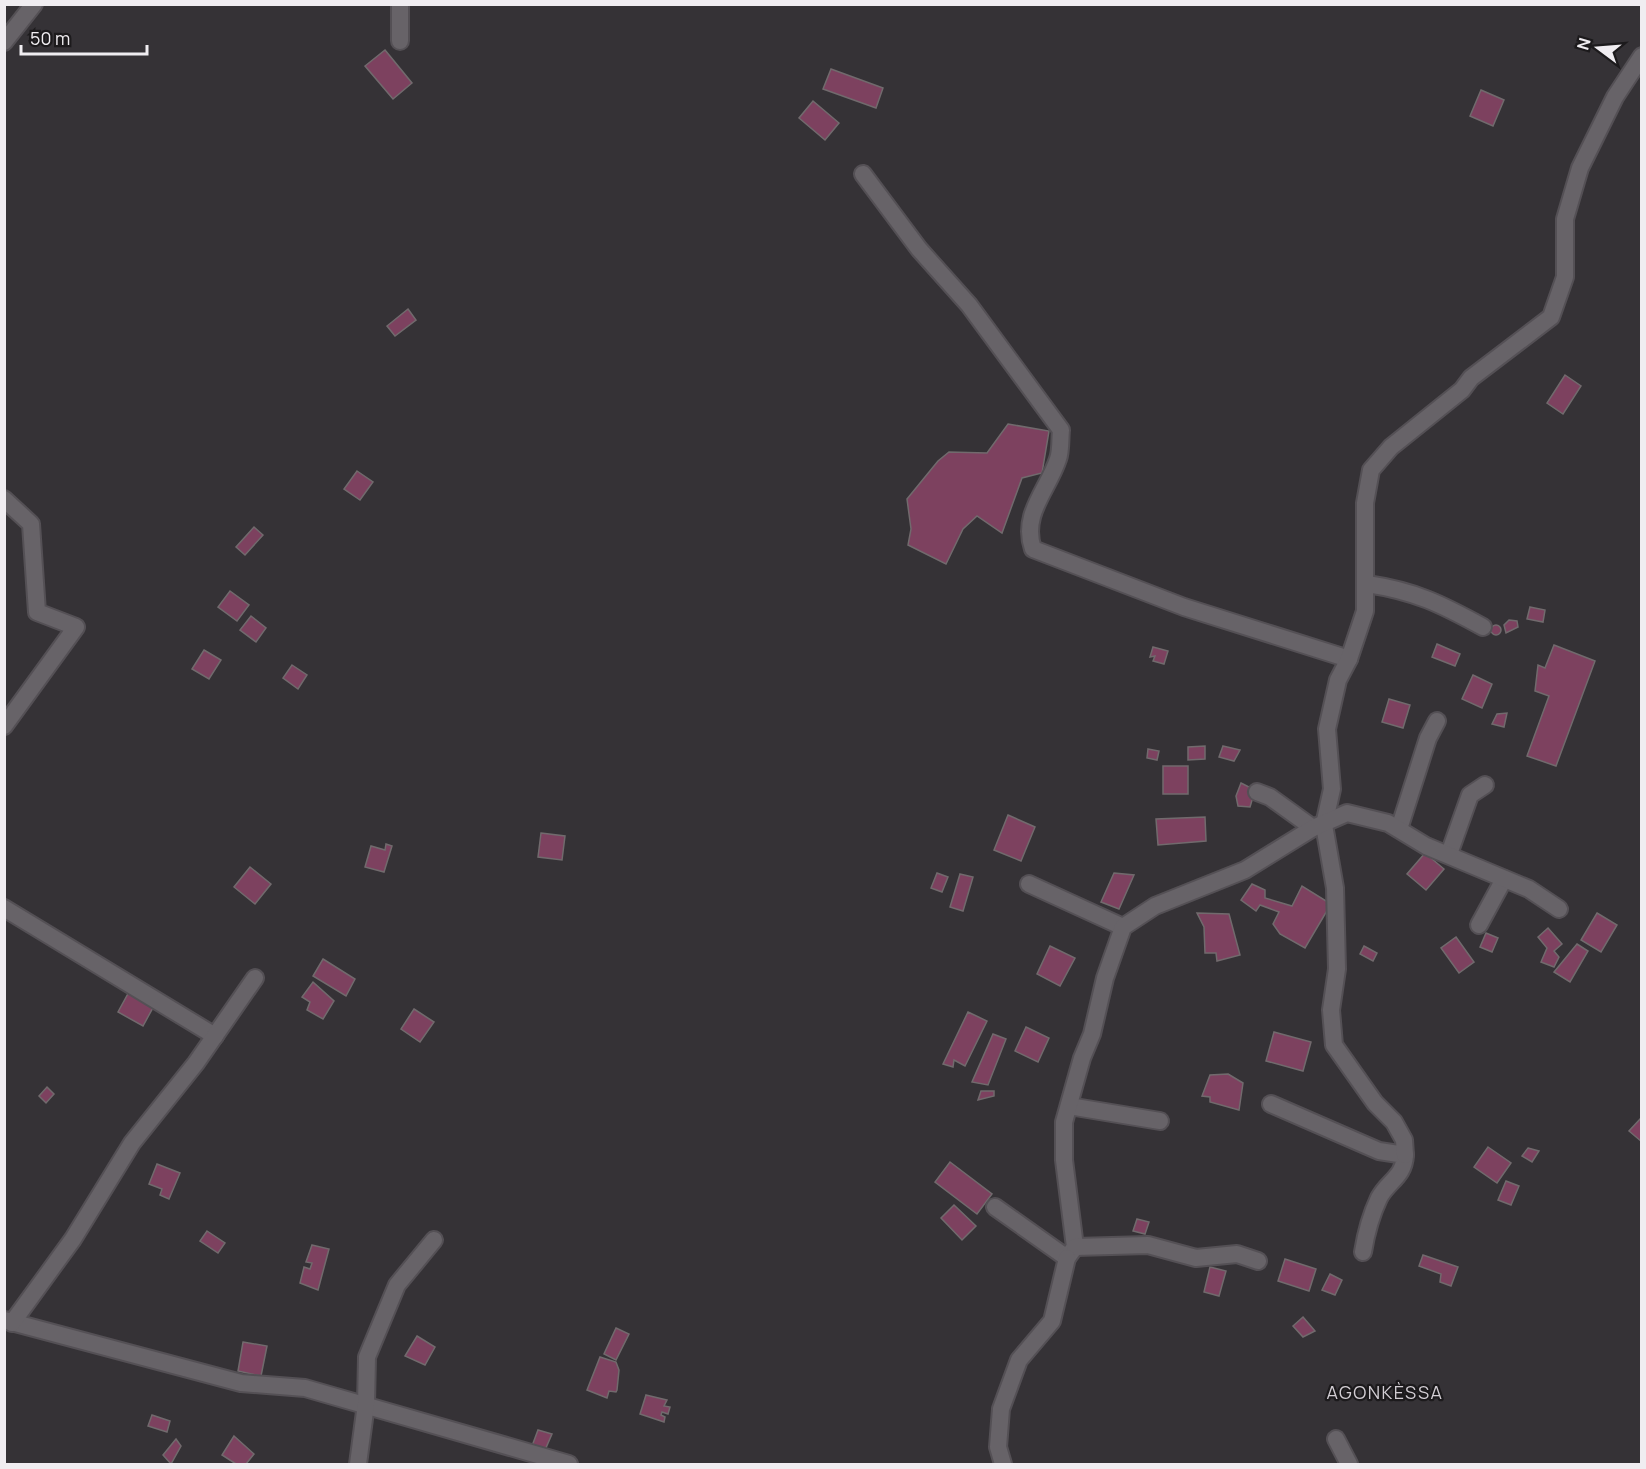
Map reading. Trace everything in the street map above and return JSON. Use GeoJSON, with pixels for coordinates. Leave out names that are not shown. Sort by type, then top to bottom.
{"type":"FeatureCollection","features":[{"type":"Feature","properties":{"kind":"street"},"geometry":{"type":"LineString","coordinates":[[4,42],[33,4]]}},
{"type":"Feature","properties":{"kind":"street"},"geometry":{"type":"LineString","coordinates":[[400,4],[400,41]]}},
{"type":"Feature","properties":{"kind":"street"},"geometry":{"type":"LineString","coordinates":[[1363,1252],[1366,1231],[1380,1195],[1404,1167],[1404,1140],[1394,1122],[1375,1103],[1334,1044],[1331,1010],[1337,969],[1335,888],[1319,826],[1332,789],[1327,729],[1338,680],[1349,658],[1365,611],[1367,584],[1365,503],[1371,470],[1391,447],[1455,395],[1471,378],[1551,317],[1565,277],[1565,219],[1580,168],[1615,97],[1641,56]]}},
{"type":"Feature","properties":{"kind":"street"},"geometry":{"type":"LineString","coordinates":[[863,174],[919,249],[969,305],[1061,430],[1059,459],[1038,500],[1028,535],[1033,549],[1184,608],[1349,658]]}},
{"type":"Feature","properties":{"kind":"street"},"geometry":{"type":"LineString","coordinates":[[4,499],[31,524],[37,612],[76,627],[4,726]]}},
{"type":"Feature","properties":{"kind":"street"},"geometry":{"type":"LineString","coordinates":[[1367,584],[1399,589],[1432,599],[1483,627]]}},
{"type":"Feature","properties":{"kind":"street"},"geometry":{"type":"LineString","coordinates":[[1399,829],[1428,738],[1437,721]]}},
{"type":"Feature","properties":{"kind":"street"},"geometry":{"type":"LineString","coordinates":[[1449,854],[1470,795],[1485,785]]}},
{"type":"Feature","properties":{"kind":"street"},"geometry":{"type":"LineString","coordinates":[[1257,792],[1270,797],[1319,826]]}},
{"type":"Feature","properties":{"kind":"street"},"geometry":{"type":"LineString","coordinates":[[1003,1464],[998,1447],[1001,1409],[1019,1360],[1052,1321],[1071,1252],[1064,1160],[1064,1122],[1082,1058],[1092,1034],[1105,978],[1123,927],[1155,906],[1245,870],[1319,826],[1347,813],[1388,823],[1426,846],[1529,889],[1559,909]]}},
{"type":"Feature","properties":{"kind":"street"},"geometry":{"type":"LineString","coordinates":[[1479,925],[1504,879]]}},
{"type":"Feature","properties":{"kind":"street"},"geometry":{"type":"LineString","coordinates":[[1029,884],[1123,927]]}},
{"type":"Feature","properties":{"kind":"street"},"geometry":{"type":"LineString","coordinates":[[4,908],[215,1036]]}},
{"type":"Feature","properties":{"kind":"street"},"geometry":{"type":"LineString","coordinates":[[255,978],[215,1036],[132,1143],[73,1239],[8,1321],[242,1383],[305,1388],[569,1464]]}},
{"type":"Feature","properties":{"kind":"street"},"geometry":{"type":"LineString","coordinates":[[1271,1104],[1379,1151],[1405,1155]]}},
{"type":"Feature","properties":{"kind":"street"},"geometry":{"type":"LineString","coordinates":[[1068,1106],[1160,1121]]}},
{"type":"Feature","properties":{"kind":"street"},"geometry":{"type":"LineString","coordinates":[[995,1207],[1071,1252],[1148,1245],[1196,1258],[1237,1254],[1258,1262]]}},
{"type":"Feature","properties":{"kind":"street"},"geometry":{"type":"LineString","coordinates":[[358,1464],[366,1404],[367,1357],[397,1285],[434,1240]]}},
{"type":"Feature","properties":{"kind":"street"},"geometry":{"type":"LineString","coordinates":[[1336,1439],[1349,1464]]}},
{"type":"Feature","properties":{"kind":"building"},"geometry":{"type":"Polygon","coordinates":[[[385,50],[412,83],[393,99],[365,66],[385,50]]]}},
{"type":"Feature","properties":{"kind":"building"},"geometry":{"type":"Polygon","coordinates":[[[831,69],[883,88],[876,108],[823,89],[831,69]]]}},
{"type":"Feature","properties":{"kind":"building"},"geometry":{"type":"Polygon","coordinates":[[[1481,90],[1504,100],[1493,126],[1470,116],[1481,90]]]}},
{"type":"Feature","properties":{"kind":"building"},"geometry":{"type":"Polygon","coordinates":[[[813,101],[839,123],[825,140],[799,118],[813,101]]]}},
{"type":"Feature","properties":{"kind":"building"},"geometry":{"type":"Polygon","coordinates":[[[408,309],[416,320],[395,336],[387,326],[408,309]]]}},
{"type":"Feature","properties":{"kind":"building"},"geometry":{"type":"Polygon","coordinates":[[[1565,375],[1581,386],[1563,414],[1547,403],[1565,375]]]}},
{"type":"Feature","properties":{"kind":"building"},"geometry":{"type":"Polygon","coordinates":[[[1008,424],[1049,431],[1042,473],[1022,478],[1002,533],[977,516],[963,529],[946,564],[908,545],[911,529],[907,499],[938,461],[949,452],[987,453],[1008,424]]]}},
{"type":"Feature","properties":{"kind":"building"},"geometry":{"type":"Polygon","coordinates":[[[357,471],[373,482],[360,500],[344,489],[357,471]]]}},
{"type":"Feature","properties":{"kind":"building"},"geometry":{"type":"Polygon","coordinates":[[[254,527],[263,535],[245,555],[236,547],[254,527]]]}},
{"type":"Feature","properties":{"kind":"building"},"geometry":{"type":"Polygon","coordinates":[[[230,591],[249,605],[237,621],[218,607],[230,591]]]}},
{"type":"Feature","properties":{"kind":"building"},"geometry":{"type":"Polygon","coordinates":[[[1530,607],[1545,610],[1543,622],[1527,619],[1530,607]]]}},
{"type":"Feature","properties":{"kind":"building"},"geometry":{"type":"Polygon","coordinates":[[[251,616],[266,628],[256,642],[240,630],[251,616]]]}},
{"type":"Feature","properties":{"kind":"building"},"geometry":{"type":"Polygon","coordinates":[[[1509,620],[1517,621],[1518,627],[1506,633],[1504,625],[1509,620]]]}},
{"type":"Feature","properties":{"kind":"building"},"geometry":{"type":"Polygon","coordinates":[[[1496,625],[1500,626],[1500,634],[1496,635],[1492,634],[1491,630],[1492,626],[1496,625]]]}},
{"type":"Feature","properties":{"kind":"building"},"geometry":{"type":"Polygon","coordinates":[[[1437,644],[1460,654],[1455,666],[1432,657],[1437,644]]]}},
{"type":"Feature","properties":{"kind":"building"},"geometry":{"type":"Polygon","coordinates":[[[1554,645],[1595,661],[1556,766],[1527,756],[1549,696],[1535,691],[1538,665],[1545,668],[1554,645]]]}},
{"type":"Feature","properties":{"kind":"building"},"geometry":{"type":"Polygon","coordinates":[[[1153,647],[1168,651],[1164,664],[1153,661],[1155,656],[1150,657],[1153,647]]]}},
{"type":"Feature","properties":{"kind":"building"},"geometry":{"type":"Polygon","coordinates":[[[204,650],[221,660],[209,679],[192,669],[204,650]]]}},
{"type":"Feature","properties":{"kind":"building"},"geometry":{"type":"Polygon","coordinates":[[[292,665],[307,675],[298,689],[283,678],[292,665]]]}},
{"type":"Feature","properties":{"kind":"building"},"geometry":{"type":"Polygon","coordinates":[[[1473,675],[1492,684],[1482,708],[1462,699],[1473,675]]]}},
{"type":"Feature","properties":{"kind":"building"},"geometry":{"type":"Polygon","coordinates":[[[1389,699],[1410,705],[1403,728],[1382,722],[1389,699]]]}},
{"type":"Feature","properties":{"kind":"building"},"geometry":{"type":"Polygon","coordinates":[[[1507,713],[1504,727],[1492,724],[1497,714],[1507,713]]]}},
{"type":"Feature","properties":{"kind":"building"},"geometry":{"type":"Polygon","coordinates":[[[1205,746],[1205,759],[1188,760],[1188,747],[1205,746]]]}},
{"type":"Feature","properties":{"kind":"building"},"geometry":{"type":"Polygon","coordinates":[[[1223,746],[1240,750],[1234,761],[1219,757],[1223,746]]]}},
{"type":"Feature","properties":{"kind":"building"},"geometry":{"type":"Polygon","coordinates":[[[1148,749],[1159,751],[1157,760],[1147,758],[1148,749]]]}},
{"type":"Feature","properties":{"kind":"building"},"geometry":{"type":"Polygon","coordinates":[[[1163,766],[1188,766],[1188,794],[1163,794],[1163,766]]]}},
{"type":"Feature","properties":{"kind":"building"},"geometry":{"type":"Polygon","coordinates":[[[1241,783],[1251,788],[1253,797],[1250,807],[1238,806],[1236,796],[1241,783]]]}},
{"type":"Feature","properties":{"kind":"building"},"geometry":{"type":"Polygon","coordinates":[[[1008,815],[1035,827],[1021,861],[994,850],[1008,815]]]}},
{"type":"Feature","properties":{"kind":"building"},"geometry":{"type":"Polygon","coordinates":[[[1205,817],[1206,841],[1158,845],[1156,819],[1205,817]]]}},
{"type":"Feature","properties":{"kind":"building"},"geometry":{"type":"Polygon","coordinates":[[[541,833],[565,836],[562,860],[538,857],[541,833]]]}},
{"type":"Feature","properties":{"kind":"building"},"geometry":{"type":"Polygon","coordinates":[[[386,844],[392,846],[384,872],[365,867],[371,846],[385,850],[386,844]]]}},
{"type":"Feature","properties":{"kind":"building"},"geometry":{"type":"Polygon","coordinates":[[[1425,853],[1444,869],[1426,890],[1407,874],[1425,853]]]}},
{"type":"Feature","properties":{"kind":"building"},"geometry":{"type":"Polygon","coordinates":[[[250,867],[271,884],[255,904],[234,887],[250,867]]]}},
{"type":"Feature","properties":{"kind":"building"},"geometry":{"type":"Polygon","coordinates":[[[937,873],[948,877],[942,892],[931,888],[937,873]]]}},
{"type":"Feature","properties":{"kind":"building"},"geometry":{"type":"Polygon","coordinates":[[[1114,873],[1134,875],[1119,909],[1101,902],[1114,873]]]}},
{"type":"Feature","properties":{"kind":"building"},"geometry":{"type":"Polygon","coordinates":[[[960,874],[973,877],[963,911],[950,907],[960,874]]]}},
{"type":"Feature","properties":{"kind":"building"},"geometry":{"type":"Polygon","coordinates":[[[1252,884],[1265,890],[1265,898],[1292,906],[1302,886],[1331,904],[1305,948],[1280,934],[1273,924],[1279,912],[1260,905],[1256,911],[1241,900],[1252,884]]]}},
{"type":"Feature","properties":{"kind":"building"},"geometry":{"type":"Polygon","coordinates":[[[1197,913],[1229,914],[1240,955],[1217,961],[1216,953],[1205,953],[1204,927],[1197,913]]]}},
{"type":"Feature","properties":{"kind":"building"},"geometry":{"type":"Polygon","coordinates":[[[1597,913],[1617,925],[1601,952],[1581,940],[1597,913]]]}},
{"type":"Feature","properties":{"kind":"building"},"geometry":{"type":"Polygon","coordinates":[[[1548,928],[1562,944],[1554,951],[1559,957],[1554,967],[1541,962],[1547,948],[1538,937],[1548,928]]]}},
{"type":"Feature","properties":{"kind":"building"},"geometry":{"type":"Polygon","coordinates":[[[1486,933],[1498,938],[1492,952],[1480,947],[1486,933]]]}},
{"type":"Feature","properties":{"kind":"building"},"geometry":{"type":"Polygon","coordinates":[[[1456,937],[1474,962],[1459,973],[1441,948],[1456,937]]]}},
{"type":"Feature","properties":{"kind":"building"},"geometry":{"type":"Polygon","coordinates":[[[1577,944],[1588,951],[1570,982],[1554,972],[1577,944]]]}},
{"type":"Feature","properties":{"kind":"building"},"geometry":{"type":"Polygon","coordinates":[[[1050,946],[1075,958],[1060,986],[1037,974],[1050,946]]]}},
{"type":"Feature","properties":{"kind":"building"},"geometry":{"type":"Polygon","coordinates":[[[1364,946],[1377,953],[1373,961],[1360,954],[1364,946]]]}},
{"type":"Feature","properties":{"kind":"building"},"geometry":{"type":"Polygon","coordinates":[[[323,959],[355,979],[346,996],[313,976],[323,959]]]}},
{"type":"Feature","properties":{"kind":"building"},"geometry":{"type":"Polygon","coordinates":[[[313,982],[334,1001],[323,1019],[307,1010],[310,1002],[302,997],[313,982]]]}},
{"type":"Feature","properties":{"kind":"building"},"geometry":{"type":"Polygon","coordinates":[[[130,990],[155,1004],[143,1026],[118,1012],[130,990]]]}},
{"type":"Feature","properties":{"kind":"building"},"geometry":{"type":"Polygon","coordinates":[[[414,1009],[434,1022],[420,1042],[401,1029],[414,1009]]]}},
{"type":"Feature","properties":{"kind":"building"},"geometry":{"type":"Polygon","coordinates":[[[968,1012],[987,1021],[965,1066],[954,1060],[953,1067],[943,1064],[968,1012]]]}},
{"type":"Feature","properties":{"kind":"building"},"geometry":{"type":"Polygon","coordinates":[[[1026,1027],[1049,1038],[1038,1062],[1015,1051],[1026,1027]]]}},
{"type":"Feature","properties":{"kind":"building"},"geometry":{"type":"Polygon","coordinates":[[[1274,1032],[1311,1042],[1303,1071],[1266,1061],[1274,1032]]]}},
{"type":"Feature","properties":{"kind":"building"},"geometry":{"type":"Polygon","coordinates":[[[993,1034],[1006,1039],[988,1085],[972,1082],[993,1034]]]}},
{"type":"Feature","properties":{"kind":"building"},"geometry":{"type":"Polygon","coordinates":[[[1228,1074],[1243,1083],[1239,1110],[1210,1102],[1210,1097],[1202,1096],[1210,1075],[1228,1074]]]}},
{"type":"Feature","properties":{"kind":"building"},"geometry":{"type":"Polygon","coordinates":[[[47,1087],[54,1094],[46,1103],[39,1096],[47,1087]]]}},
{"type":"Feature","properties":{"kind":"building"},"geometry":{"type":"Polygon","coordinates":[[[981,1091],[994,1091],[994,1096],[978,1100],[981,1091]]]}},
{"type":"Feature","properties":{"kind":"building"},"geometry":{"type":"Polygon","coordinates":[[[1642,1117],[1642,1142],[1629,1131],[1642,1117]]]}},
{"type":"Feature","properties":{"kind":"building"},"geometry":{"type":"Polygon","coordinates":[[[1488,1147],[1511,1163],[1497,1183],[1474,1167],[1488,1147]]]}},
{"type":"Feature","properties":{"kind":"building"},"geometry":{"type":"Polygon","coordinates":[[[1528,1148],[1539,1151],[1532,1162],[1522,1156],[1528,1148]]]}},
{"type":"Feature","properties":{"kind":"building"},"geometry":{"type":"Polygon","coordinates":[[[950,1162],[992,1194],[977,1214],[935,1182],[950,1162]]]}},
{"type":"Feature","properties":{"kind":"building"},"geometry":{"type":"Polygon","coordinates":[[[157,1164],[180,1173],[169,1199],[160,1195],[162,1189],[149,1184],[157,1164]]]}},
{"type":"Feature","properties":{"kind":"building"},"geometry":{"type":"Polygon","coordinates":[[[1506,1181],[1519,1186],[1511,1205],[1498,1200],[1506,1181]]]}},
{"type":"Feature","properties":{"kind":"building"},"geometry":{"type":"Polygon","coordinates":[[[954,1205],[976,1226],[962,1240],[941,1218],[954,1205]]]}},
{"type":"Feature","properties":{"kind":"building"},"geometry":{"type":"Polygon","coordinates":[[[1137,1219],[1149,1222],[1145,1234],[1133,1231],[1137,1219]]]}},
{"type":"Feature","properties":{"kind":"building"},"geometry":{"type":"Polygon","coordinates":[[[207,1231],[225,1243],[218,1253],[200,1241],[207,1231]]]}},
{"type":"Feature","properties":{"kind":"building"},"geometry":{"type":"Polygon","coordinates":[[[312,1245],[329,1249],[318,1290],[300,1283],[304,1267],[310,1269],[312,1263],[306,1262],[312,1245]]]}},
{"type":"Feature","properties":{"kind":"building"},"geometry":{"type":"Polygon","coordinates":[[[1423,1255],[1458,1267],[1451,1286],[1440,1282],[1441,1274],[1419,1266],[1423,1255]]]}},
{"type":"Feature","properties":{"kind":"building"},"geometry":{"type":"Polygon","coordinates":[[[1285,1259],[1316,1269],[1309,1291],[1278,1281],[1285,1259]]]}},
{"type":"Feature","properties":{"kind":"building"},"geometry":{"type":"Polygon","coordinates":[[[1210,1267],[1226,1271],[1219,1296],[1204,1292],[1210,1267]]]}},
{"type":"Feature","properties":{"kind":"building"},"geometry":{"type":"Polygon","coordinates":[[[1330,1274],[1342,1280],[1335,1295],[1322,1290],[1330,1274]]]}},
{"type":"Feature","properties":{"kind":"building"},"geometry":{"type":"Polygon","coordinates":[[[1303,1317],[1315,1331],[1303,1337],[1293,1326],[1303,1317]]]}},
{"type":"Feature","properties":{"kind":"building"},"geometry":{"type":"Polygon","coordinates":[[[616,1328],[629,1334],[616,1360],[604,1354],[616,1328]]]}},
{"type":"Feature","properties":{"kind":"building"},"geometry":{"type":"Polygon","coordinates":[[[417,1336],[435,1347],[425,1365],[405,1356],[417,1336]]]}},
{"type":"Feature","properties":{"kind":"building"},"geometry":{"type":"Polygon","coordinates":[[[243,1342],[267,1346],[261,1376],[238,1371],[243,1342]]]}},
{"type":"Feature","properties":{"kind":"building"},"geometry":{"type":"Polygon","coordinates":[[[600,1357],[616,1362],[619,1370],[617,1390],[616,1392],[609,1391],[607,1398],[587,1390],[600,1357]]]}},
{"type":"Feature","properties":{"kind":"building"},"geometry":{"type":"Polygon","coordinates":[[[646,1395],[667,1400],[664,1406],[670,1407],[668,1414],[662,1412],[661,1415],[665,1417],[664,1422],[640,1414],[646,1395]]]}},
{"type":"Feature","properties":{"kind":"building"},"geometry":{"type":"Polygon","coordinates":[[[152,1415],[170,1421],[167,1432],[148,1426],[152,1415]]]}},
{"type":"Feature","properties":{"kind":"building"},"geometry":{"type":"Polygon","coordinates":[[[538,1430],[552,1434],[545,1450],[532,1446],[538,1430]]]}},
{"type":"Feature","properties":{"kind":"building"},"geometry":{"type":"Polygon","coordinates":[[[234,1436],[254,1454],[246,1464],[236,1464],[222,1455],[234,1436]]]}},
{"type":"Feature","properties":{"kind":"building"},"geometry":{"type":"Polygon","coordinates":[[[176,1439],[181,1446],[171,1464],[163,1455],[176,1439]]]}},
{"type":"Feature","properties":{"kind":"district","name":"AGONKÈSSA"},"geometry":{"type":"Point","coordinates":[1385,1393]}}]}
